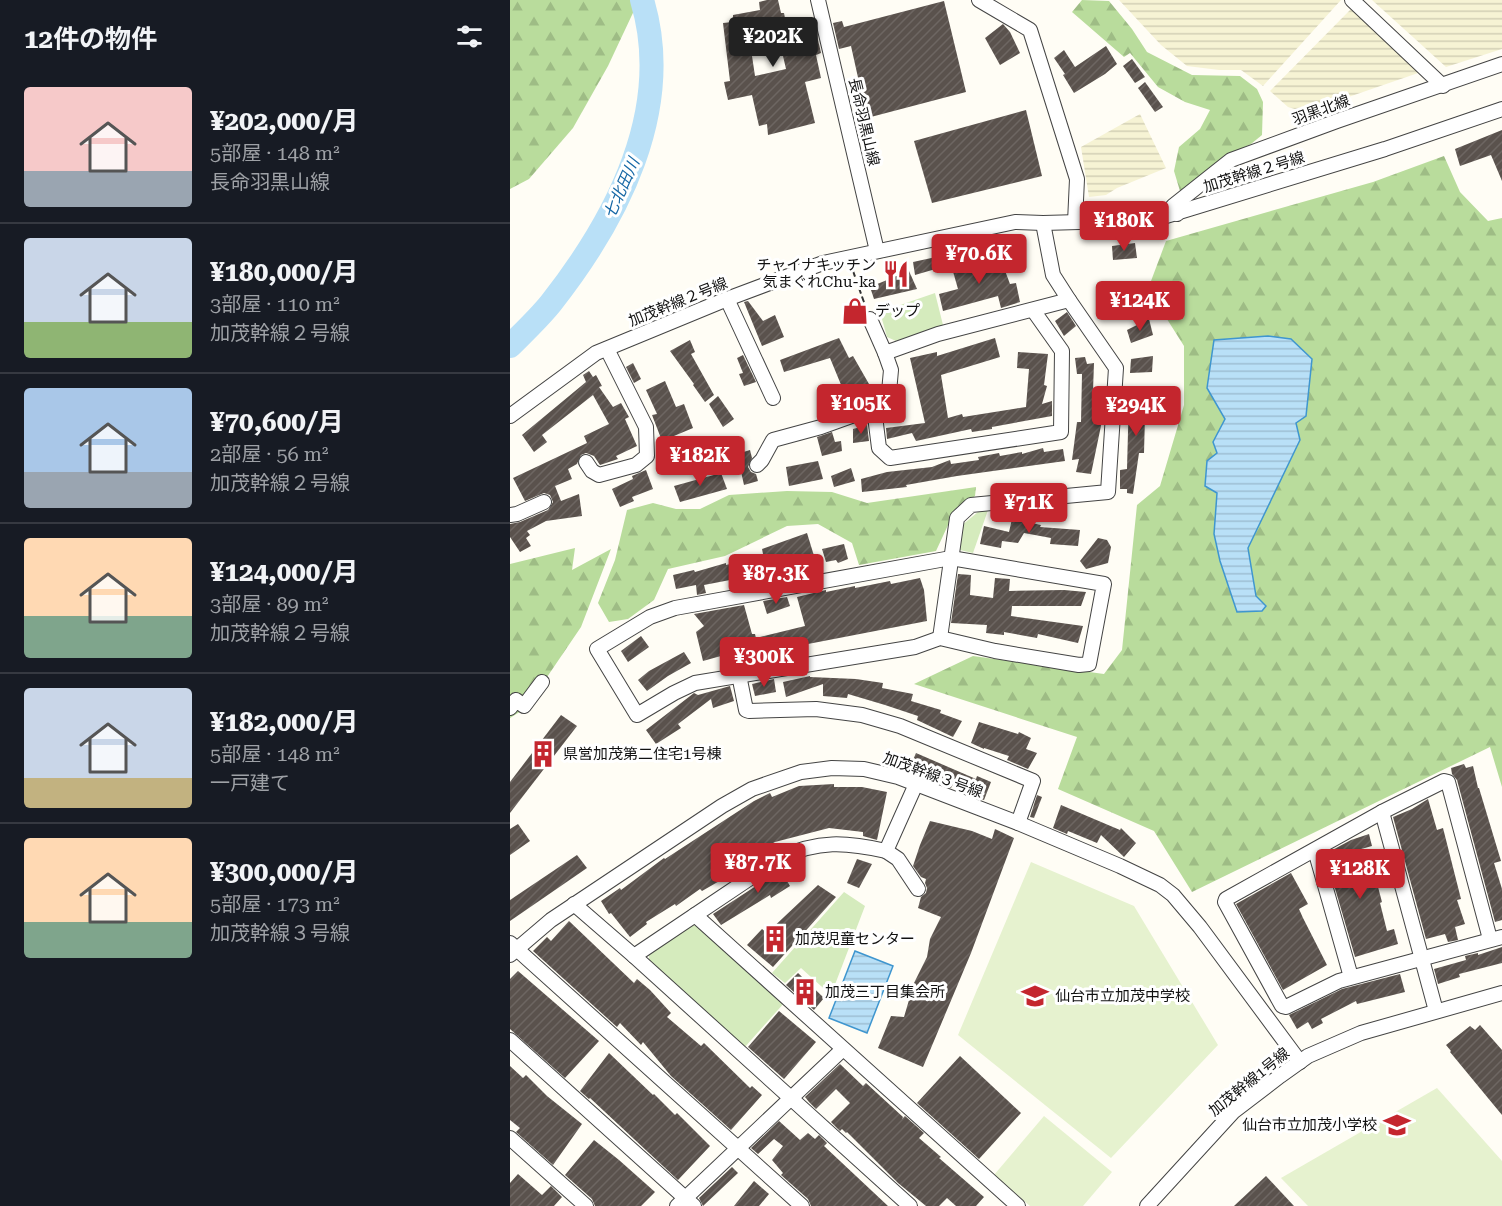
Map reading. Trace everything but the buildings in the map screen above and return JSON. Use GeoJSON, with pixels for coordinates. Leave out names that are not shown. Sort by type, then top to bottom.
{"type":"FeatureCollection","features":[{"type":"Feature","properties":{"kind":"street","name":"長命羽黒山線"},"geometry":{"type":"LineString","coordinates":[[818,0],[877,251]]}},
{"type":"Feature","properties":{"kind":"street"},"geometry":{"type":"LineString","coordinates":[[979,0],[1030,30],[1077,179],[1075,222]]}},
{"type":"Feature","properties":{"kind":"street"},"geometry":{"type":"LineString","coordinates":[[1352,0],[1443,86]]}},
{"type":"Feature","properties":{"kind":"street","name":"羽黒北線"},"geometry":{"type":"LineString","coordinates":[[1177,214],[1173,206],[1231,160],[1502,64]]}},
{"type":"Feature","properties":{"kind":"street","name":"加茂幹線２号線"},"geometry":{"type":"LineString","coordinates":[[510,417],[596,353],[727,299],[824,263],[1015,222],[1153,220],[1502,109]]}},
{"type":"Feature","properties":{"kind":"street"},"geometry":{"type":"LineString","coordinates":[[940,638],[957,518],[970,505],[1108,492],[1116,368],[1053,275],[1043,223]]}},
{"type":"Feature","properties":{"kind":"street"},"geometry":{"type":"LineString","coordinates":[[727,299],[773,398]]}},
{"type":"Feature","properties":{"kind":"street"},"geometry":{"type":"LineString","coordinates":[[885,353],[939,334],[1069,300]]}},
{"type":"Feature","properties":{"kind":"street"},"geometry":{"type":"LineString","coordinates":[[874,408],[879,448],[890,458],[1061,432],[1062,351],[1033,310]]}},
{"type":"Feature","properties":{"kind":"street"},"geometry":{"type":"LineString","coordinates":[[757,465],[773,440],[821,427],[874,408],[889,392],[891,370],[870,319]]}},
{"type":"Feature","properties":{"kind":"street"},"geometry":{"type":"LineString","coordinates":[[586,462],[592,471],[599,475],[636,465],[647,456],[646,428],[607,349]]}},
{"type":"Feature","properties":{"kind":"street"},"geometry":{"type":"LineString","coordinates":[[510,515],[544,502]]}},
{"type":"Feature","properties":{"kind":"street"},"geometry":{"type":"LineString","coordinates":[[951,558],[1104,584],[1089,664],[1079,665],[995,651],[940,638],[915,647],[695,683],[637,715],[597,649],[650,617],[675,608],[951,558]]}},
{"type":"Feature","properties":{"kind":"street"},"geometry":{"type":"LineString","coordinates":[[739,675],[746,710],[816,709],[862,715],[900,726],[1033,781],[1018,823]]}},
{"type":"Feature","properties":{"kind":"street"},"geometry":{"type":"LineString","coordinates":[[510,708],[516,700],[524,706],[542,682]]}},
{"type":"Feature","properties":{"kind":"street","name":"加茂幹線３号線"},"geometry":{"type":"LineString","coordinates":[[512,949],[574,904],[722,806],[752,789],[801,772],[848,768],[881,772],[1018,823],[1146,878],[1173,895],[1200,927],[1299,1062]]}},
{"type":"Feature","properties":{"kind":"street"},"geometry":{"type":"LineString","coordinates":[[1444,781],[1448,782],[1496,938],[1351,977],[1327,986],[1286,1007],[1282,1006],[1225,902],[1226,899],[1382,813],[1444,781]]}},
{"type":"Feature","properties":{"kind":"street"},"geometry":{"type":"LineString","coordinates":[[886,851],[916,784]]}},
{"type":"Feature","properties":{"kind":"street"},"geometry":{"type":"LineString","coordinates":[[1382,813],[1436,1011]]}},
{"type":"Feature","properties":{"kind":"street"},"geometry":{"type":"LineString","coordinates":[[634,956],[780,858],[805,848],[841,843],[886,851],[898,859],[918,889]]}},
{"type":"Feature","properties":{"kind":"street"},"geometry":{"type":"LineString","coordinates":[[1315,850],[1351,977]]}},
{"type":"Feature","properties":{"kind":"street"},"geometry":{"type":"LineString","coordinates":[[574,904],[910,1206]]}},
{"type":"Feature","properties":{"kind":"street"},"geometry":{"type":"LineString","coordinates":[[695,915],[1018,1206]]}},
{"type":"Feature","properties":{"kind":"street"},"geometry":{"type":"LineString","coordinates":[[512,949],[802,1206]]}},
{"type":"Feature","properties":{"kind":"street","name":"加茂幹線1号線"},"geometry":{"type":"LineString","coordinates":[[1147,1206],[1233,1112],[1299,1062],[1361,1033],[1502,993]]}},
{"type":"Feature","properties":{"kind":"street"},"geometry":{"type":"LineString","coordinates":[[510,1040],[685,1203],[738,1148],[843,1049]]}},
{"type":"Feature","properties":{"kind":"street"},"geometry":{"type":"LineString","coordinates":[[510,1138],[586,1206]]}},
{"type":"Feature","properties":{"kind":"path"},"geometry":{"type":"LineString","coordinates":[[848,257],[870,319]]}},
{"type":"Feature","properties":{"kind":"shaded area"},"geometry":{"type":"Polygon","coordinates":[[[1119,0],[1341,0],[1263,86],[1241,70],[1187,66],[1161,45],[1119,0]]]}},
{"type":"Feature","properties":{"kind":"shaded area"},"geometry":{"type":"Polygon","coordinates":[[[1372,0],[1502,0],[1502,49],[1446,67],[1372,0]]]}},
{"type":"Feature","properties":{"kind":"shaded area"},"geometry":{"type":"Polygon","coordinates":[[[1351,9],[1421,72],[1305,112],[1288,107],[1270,91],[1351,9]]]}},
{"type":"Feature","properties":{"kind":"shaded area"},"geometry":{"type":"Polygon","coordinates":[[[1140,114],[1166,168],[1117,188],[1106,195],[1089,197],[1081,147],[1140,114]]]}},
{"type":"Feature","properties":{"kind":"green space"},"geometry":{"type":"Polygon","coordinates":[[[510,0],[639,0],[608,66],[573,128],[529,179],[510,189],[510,0]]]}},
{"type":"Feature","properties":{"kind":"green space"},"geometry":{"type":"Polygon","coordinates":[[[1082,0],[1109,1],[1147,52],[1192,75],[1240,76],[1257,89],[1263,102],[1262,135],[1251,144],[1229,155],[1180,191],[1174,171],[1179,147],[1200,129],[1210,110],[1185,102],[1158,87],[1130,53],[1124,57],[1072,12],[1082,0]]]}},
{"type":"Feature","properties":{"kind":"green space"},"geometry":{"type":"Polygon","coordinates":[[[1444,156],[1460,192],[1488,221],[1502,218],[1502,787],[1490,747],[1192,892],[1154,831],[1058,789],[1077,737],[914,684],[973,656],[1104,674],[1122,650],[1137,505],[1160,486],[1184,405],[1184,346],[1148,289],[1166,241],[1373,182],[1444,156]]]}},
{"type":"Feature","properties":{"kind":"green space"},"geometry":{"type":"Polygon","coordinates":[[[935,293],[943,325],[896,341],[887,337],[880,312],[935,293]]]}},
{"type":"Feature","properties":{"kind":"green space"},"geometry":{"type":"Polygon","coordinates":[[[976,487],[975,496],[955,510],[936,551],[859,565],[852,543],[818,524],[787,526],[725,556],[668,569],[654,600],[628,619],[609,622],[598,603],[615,560],[627,510],[653,503],[676,509],[700,509],[729,495],[787,491],[832,492],[867,503],[976,487]]]}},
{"type":"Feature","properties":{"kind":"green space"},"geometry":{"type":"Polygon","coordinates":[[[988,510],[973,553],[960,550],[961,526],[978,512],[988,510]]]}},
{"type":"Feature","properties":{"kind":"green space"},"geometry":{"type":"Polygon","coordinates":[[[575,548],[572,570],[611,549],[581,627],[526,708],[510,718],[510,564],[575,548]]]}},
{"type":"Feature","properties":{"kind":"green space"},"geometry":{"type":"Polygon","coordinates":[[[1031,862],[1134,906],[1218,1045],[1111,1158],[958,1035],[1031,862]]]}},
{"type":"Feature","properties":{"kind":"green space"},"geometry":{"type":"Polygon","coordinates":[[[844,892],[865,906],[831,995],[801,968],[785,983],[772,973],[844,892]]]}},
{"type":"Feature","properties":{"kind":"green space"},"geometry":{"type":"Polygon","coordinates":[[[690,925],[700,926],[785,1002],[744,1048],[649,962],[649,952],[690,925]]]}},
{"type":"Feature","properties":{"kind":"green space","name":"仙台市立加茂小学校"},"geometry":{"type":"Polygon","coordinates":[[[1437,1088],[1502,1161],[1502,1206],[1308,1206],[1281,1178],[1437,1088]]]}},
{"type":"Feature","properties":{"kind":"green space"},"geometry":{"type":"Polygon","coordinates":[[[1044,1116],[1112,1172],[1083,1206],[1030,1206],[994,1175],[1044,1116]]]}},
{"type":"Feature","properties":{"kind":"water"},"geometry":{"type":"Polygon","coordinates":[[[1268,336],[1291,339],[1312,359],[1306,416],[1296,423],[1300,440],[1248,548],[1256,596],[1266,606],[1262,611],[1237,612],[1220,561],[1214,534],[1217,493],[1205,486],[1207,461],[1217,453],[1213,442],[1225,419],[1207,388],[1214,340],[1268,336]]]}},
{"type":"Feature","properties":{"kind":"water"},"geometry":{"type":"Polygon","coordinates":[[[855,951],[893,966],[867,1033],[829,1018],[855,951]]]}},
{"type":"Feature","properties":{"kind":"waterway","name":"七北田川"},"geometry":{"type":"LineString","coordinates":[[510,346],[546,309],[598,236],[634,161],[645,122],[651,82],[650,41],[642,0]]}},
{"type":"Feature","properties":{"kind":"place","name":"チャイナキッチン 気まぐれChu-ka"},"geometry":{"type":"Point","coordinates":[896,274]}},
{"type":"Feature","properties":{"kind":"place","name":"デップ"},"geometry":{"type":"Point","coordinates":[855,311]}},
{"type":"Feature","properties":{"kind":"place","name":"県営加茂第二住宅1号棟"},"geometry":{"type":"Point","coordinates":[543,754]}},
{"type":"Feature","properties":{"kind":"place","name":"加茂児童センター"},"geometry":{"type":"Point","coordinates":[775,939]}},
{"type":"Feature","properties":{"kind":"place","name":"加茂三丁目集会所"},"geometry":{"type":"Point","coordinates":[805,992]}},
{"type":"Feature","properties":{"kind":"place","name":"仙台市立加茂中学校"},"geometry":{"type":"Point","coordinates":[1035,996]}},
{"type":"Feature","properties":{"kind":"place","name":"仙台市立加茂小学校"},"geometry":{"type":"Point","coordinates":[1397,1125]}}]}
